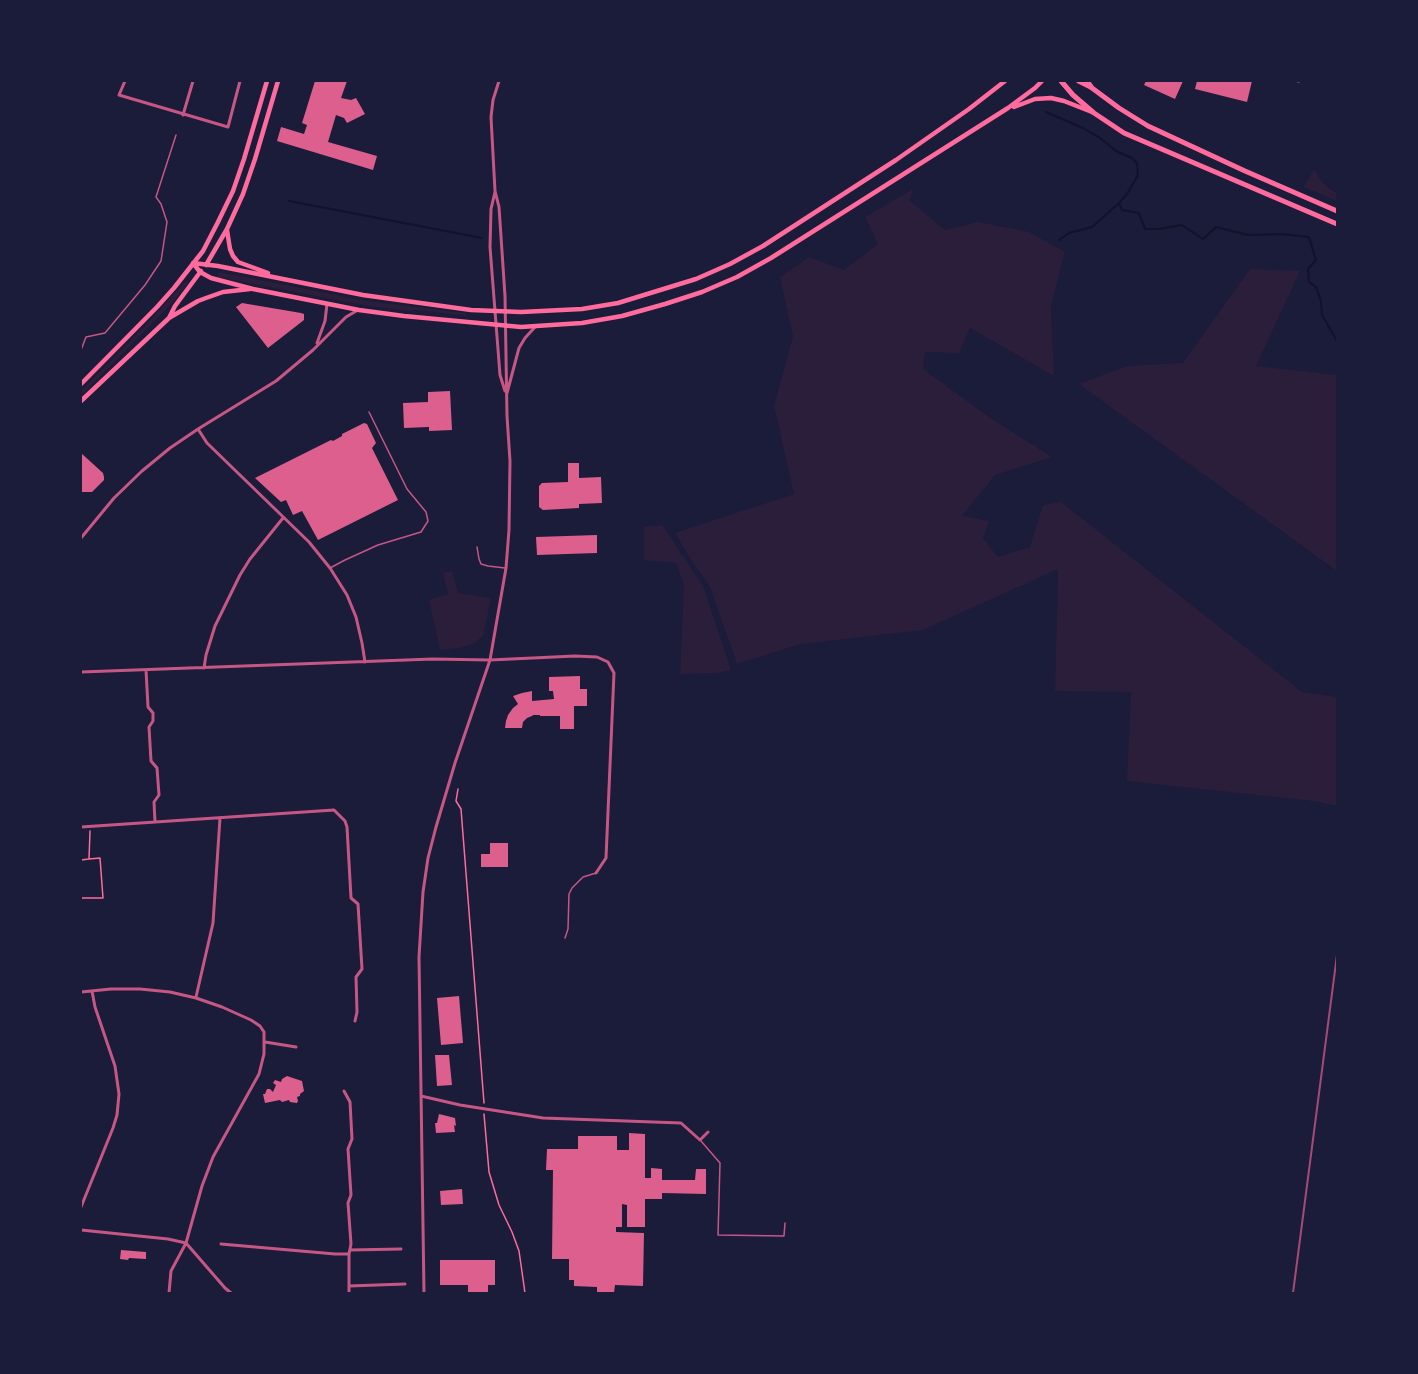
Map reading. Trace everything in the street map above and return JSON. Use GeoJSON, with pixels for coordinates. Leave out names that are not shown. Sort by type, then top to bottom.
{"type":"FeatureCollection","features":[{"type":"Feature","properties":{"kind":"main road"},"geometry":{"type":"LineString","coordinates":[[81,384],[157,307],[202,251],[233,191],[267,81]]}},
{"type":"Feature","properties":{"kind":"main road"},"geometry":{"type":"LineString","coordinates":[[169,318],[175,306],[206,264],[243,194],[278,81]]}},
{"type":"Feature","properties":{"kind":"main road"},"geometry":{"type":"LineString","coordinates":[[193,263],[363,295],[494,312],[582,309],[618,303],[696,279],[730,264],[796,226],[896,160],[1005,81]]}},
{"type":"Feature","properties":{"kind":"main road"},"geometry":{"type":"LineString","coordinates":[[193,263],[200,272],[211,278],[253,289],[359,310],[404,316],[506,326],[582,323],[622,316],[702,292],[737,277],[771,258],[1008,108],[1042,81]]}},
{"type":"Feature","properties":{"kind":"main road"},"geometry":{"type":"LineString","coordinates":[[1061,81],[1094,113],[1124,133],[1337,224]]}},
{"type":"Feature","properties":{"kind":"main road"},"geometry":{"type":"LineString","coordinates":[[1078,81],[1148,126],[1337,211]]}},
{"type":"Feature","properties":{"kind":"main road"},"geometry":{"type":"LineString","coordinates":[[1087,81],[1092,88]]}},
{"type":"Feature","properties":{"kind":"main road"},"geometry":{"type":"LineString","coordinates":[[1008,108],[1035,99],[1051,98],[1094,113]]}},
{"type":"Feature","properties":{"kind":"main road"},"geometry":{"type":"LineString","coordinates":[[226,229],[230,249],[238,262],[279,278]]}},
{"type":"Feature","properties":{"kind":"main road"},"geometry":{"type":"LineString","coordinates":[[81,401],[169,318],[206,298],[224,292],[253,289]]}},
{"type":"Feature","properties":{"kind":"street"},"geometry":{"type":"LineString","coordinates":[[124,81],[119,95],[228,127],[240,81]]}},
{"type":"Feature","properties":{"kind":"street"},"geometry":{"type":"LineString","coordinates":[[183,115],[193,81]]}},
{"type":"Feature","properties":{"kind":"street"},"geometry":{"type":"LineString","coordinates":[[424,1293],[419,949],[421,909],[425,876],[436,827],[490,660],[506,568],[510,513],[506,312],[491,117],[498,82]]}},
{"type":"Feature","properties":{"kind":"street"},"geometry":{"type":"LineString","coordinates":[[495,191],[491,209],[490,247],[500,375],[506,398]]}},
{"type":"Feature","properties":{"kind":"street"},"geometry":{"type":"LineString","coordinates":[[317,345],[325,321],[327,304]]}},
{"type":"Feature","properties":{"kind":"street"},"geometry":{"type":"LineString","coordinates":[[81,538],[114,498],[170,448],[276,381],[313,350],[346,316],[359,310]]}},
{"type":"Feature","properties":{"kind":"street"},"geometry":{"type":"LineString","coordinates":[[506,398],[519,348],[537,326]]}},
{"type":"Feature","properties":{"kind":"street"},"geometry":{"type":"LineString","coordinates":[[198,429],[207,443],[309,542],[330,568],[347,595],[356,617],[365,662]]}},
{"type":"Feature","properties":{"kind":"street"},"geometry":{"type":"LineString","coordinates":[[204,668],[215,626],[236,582],[250,559],[284,518]]}},
{"type":"Feature","properties":{"kind":"street"},"geometry":{"type":"LineString","coordinates":[[81,672],[433,659],[597,657],[608,662],[614,673],[606,858],[596,873]]}},
{"type":"Feature","properties":{"kind":"street"},"geometry":{"type":"LineString","coordinates":[[146,670],[148,706],[153,713],[153,721],[149,727],[151,761],[156,768],[159,795],[154,802],[155,822]]}},
{"type":"Feature","properties":{"kind":"street"},"geometry":{"type":"LineString","coordinates":[[81,826],[334,810],[345,821],[347,828],[351,898],[358,904],[362,969],[356,977],[355,1021]]}},
{"type":"Feature","properties":{"kind":"street"},"geometry":{"type":"LineString","coordinates":[[196,998],[213,923],[220,818]]}},
{"type":"Feature","properties":{"kind":"street"},"geometry":{"type":"LineString","coordinates":[[81,992],[140,988],[170,992],[222,1007],[251,1020],[264,1032],[265,1042],[259,1074],[216,1150],[204,1178],[186,1243],[171,1272],[169,1293]]}},
{"type":"Feature","properties":{"kind":"street"},"geometry":{"type":"LineString","coordinates":[[81,1207],[113,1128],[119,1094],[115,1066],[95,1007],[92,991]]}},
{"type":"Feature","properties":{"kind":"street"},"geometry":{"type":"LineString","coordinates":[[265,1042],[296,1047]]}},
{"type":"Feature","properties":{"kind":"street"},"geometry":{"type":"LineString","coordinates":[[344,1091],[350,1102],[352,1139],[348,1149],[351,1195],[348,1203],[349,1293]]}},
{"type":"Feature","properties":{"kind":"street"},"geometry":{"type":"LineString","coordinates":[[421,1096],[543,1118],[681,1123],[700,1140],[708,1132]]}},
{"type":"Feature","properties":{"kind":"street"},"geometry":{"type":"LineString","coordinates":[[81,1230],[186,1243],[231,1293]]}},
{"type":"Feature","properties":{"kind":"street"},"geometry":{"type":"LineString","coordinates":[[221,1244],[335,1254],[401,1249]]}},
{"type":"Feature","properties":{"kind":"street"},"geometry":{"type":"LineString","coordinates":[[349,1286],[405,1284]]}},
{"type":"Feature","properties":{"kind":"lane"},"geometry":{"type":"LineString","coordinates":[[81,350],[86,337],[105,333],[162,261],[168,222],[156,197],[176,135]]}},
{"type":"Feature","properties":{"kind":"lane"},"geometry":{"type":"LineString","coordinates":[[330,568],[378,545],[421,532],[428,521],[426,512],[407,489],[369,412]]}},
{"type":"Feature","properties":{"kind":"lane"},"geometry":{"type":"LineString","coordinates":[[477,547],[481,564],[506,568]]}},
{"type":"Feature","properties":{"kind":"lane"},"geometry":{"type":"LineString","coordinates":[[565,938],[568,929],[569,894],[583,877],[596,873]]}},
{"type":"Feature","properties":{"kind":"lane"},"geometry":{"type":"LineString","coordinates":[[700,1140],[720,1164],[718,1235],[784,1236],[785,1223]]}},
{"type":"Feature","properties":{"kind":"path"},"geometry":{"type":"LineString","coordinates":[[458,789],[456,801],[461,809],[488,1164],[499,1205],[519,1251],[525,1293]]}},
{"type":"Feature","properties":{"kind":"path"},"geometry":{"type":"LineString","coordinates":[[89,859],[90,826]]}},
{"type":"Feature","properties":{"kind":"path"},"geometry":{"type":"LineString","coordinates":[[81,860],[100,858],[103,898],[81,898]]}},
{"type":"Feature","properties":{"kind":"shaded area"},"geometry":{"type":"Polygon","coordinates":[[[1314,169],[1328,188],[1337,193],[1337,201],[1304,187],[1314,169]]]}},
{"type":"Feature","properties":{"kind":"shaded area"},"geometry":{"type":"Polygon","coordinates":[[[913,189],[910,201],[945,230],[978,222],[1029,232],[1065,252],[1051,306],[1054,376],[970,328],[959,353],[925,352],[923,369],[993,420],[1052,457],[995,475],[962,516],[989,521],[983,538],[998,557],[1030,547],[1043,505],[1061,502],[1302,692],[1337,697],[1337,806],[1314,801],[1127,781],[1131,692],[1055,691],[1058,569],[923,630],[801,644],[737,664],[710,587],[675,533],[794,494],[774,406],[793,336],[780,277],[809,257],[844,270],[878,244],[865,217],[913,189]]]}},
{"type":"Feature","properties":{"kind":"shaded area"},"geometry":{"type":"Polygon","coordinates":[[[1250,269],[1300,271],[1256,366],[1337,375],[1337,571],[1079,384],[1127,366],[1183,363],[1250,269]]]}},
{"type":"Feature","properties":{"kind":"shaded area"},"geometry":{"type":"Polygon","coordinates":[[[219,272],[367,301],[466,313],[466,316],[363,305],[217,277],[219,272]]]}},
{"type":"Feature","properties":{"kind":"shaded area"},"geometry":{"type":"Polygon","coordinates":[[[188,281],[174,301],[81,396],[81,391],[188,281]]]}},
{"type":"Feature","properties":{"kind":"shaded area"},"geometry":{"type":"Polygon","coordinates":[[[662,525],[703,586],[731,670],[717,673],[680,674],[684,585],[676,563],[644,560],[644,527],[662,525]]]}},
{"type":"Feature","properties":{"kind":"shaded area"},"geometry":{"type":"Polygon","coordinates":[[[452,571],[458,593],[491,598],[483,636],[473,644],[440,650],[429,600],[448,594],[443,573],[452,571]]]}},
{"type":"Feature","properties":{"kind":"building"},"geometry":{"type":"Polygon","coordinates":[[[315,81],[347,81],[341,98],[351,100],[356,98],[365,114],[347,123],[344,118],[336,115],[328,142],[377,156],[373,170],[277,141],[281,127],[304,134],[307,125],[302,123],[315,81]]]}},
{"type":"Feature","properties":{"kind":"building"},"geometry":{"type":"Polygon","coordinates":[[[1146,81],[1183,81],[1175,99],[1144,85],[1146,81]]]}},
{"type":"Feature","properties":{"kind":"building"},"geometry":{"type":"Polygon","coordinates":[[[1197,81],[1252,81],[1247,102],[1195,89],[1197,81]]]}},
{"type":"Feature","properties":{"kind":"building"},"geometry":{"type":"Polygon","coordinates":[[[242,303],[301,313],[304,314],[304,320],[268,348],[236,307],[242,303]]]}},
{"type":"Feature","properties":{"kind":"building"},"geometry":{"type":"Polygon","coordinates":[[[450,391],[452,430],[429,431],[429,427],[404,428],[403,403],[428,402],[428,392],[450,391]]]}},
{"type":"Feature","properties":{"kind":"building"},"geometry":{"type":"Polygon","coordinates":[[[364,423],[367,424],[376,443],[372,448],[398,500],[318,540],[302,511],[293,515],[286,500],[281,502],[255,478],[333,441],[364,423]]]}},
{"type":"Feature","properties":{"kind":"building"},"geometry":{"type":"Polygon","coordinates":[[[81,453],[103,473],[104,480],[92,492],[81,492],[81,453]]]}},
{"type":"Feature","properties":{"kind":"building"},"geometry":{"type":"Polygon","coordinates":[[[568,463],[579,463],[579,478],[601,477],[602,503],[579,504],[579,508],[543,510],[539,507],[539,486],[542,483],[568,482],[568,463]]]}},
{"type":"Feature","properties":{"kind":"building"},"geometry":{"type":"Polygon","coordinates":[[[597,535],[597,553],[537,555],[536,537],[597,535]]]}},
{"type":"Feature","properties":{"kind":"building"},"geometry":{"type":"Polygon","coordinates":[[[580,676],[580,689],[587,689],[587,706],[574,706],[574,729],[560,729],[560,716],[540,715],[527,718],[522,728],[505,728],[508,715],[518,704],[513,696],[532,691],[532,701],[554,699],[553,691],[549,691],[549,677],[580,676]]]}},
{"type":"Feature","properties":{"kind":"building"},"geometry":{"type":"Polygon","coordinates":[[[490,843],[508,843],[508,867],[481,867],[481,854],[490,854],[490,843]]]}},
{"type":"Feature","properties":{"kind":"building"},"geometry":{"type":"Polygon","coordinates":[[[459,996],[463,1043],[441,1045],[437,998],[459,996]]]}},
{"type":"Feature","properties":{"kind":"building"},"geometry":{"type":"Polygon","coordinates":[[[435,1055],[449,1055],[452,1085],[437,1086],[435,1055]]]}},
{"type":"Feature","properties":{"kind":"building"},"geometry":{"type":"Polygon","coordinates":[[[287,1076],[302,1081],[304,1091],[297,1097],[297,1103],[280,1100],[265,1103],[263,1094],[267,1089],[273,1092],[276,1085],[273,1083],[275,1080],[281,1082],[287,1076]]]}},
{"type":"Feature","properties":{"kind":"building"},"geometry":{"type":"Polygon","coordinates":[[[439,1114],[455,1118],[455,1132],[436,1133],[435,1123],[437,1123],[439,1114]]]}},
{"type":"Feature","properties":{"kind":"building"},"geometry":{"type":"Polygon","coordinates":[[[629,1133],[645,1134],[645,1178],[651,1178],[651,1168],[662,1169],[662,1180],[695,1180],[696,1169],[706,1169],[706,1194],[662,1193],[662,1199],[645,1199],[645,1227],[627,1227],[627,1205],[622,1204],[622,1227],[616,1227],[616,1232],[644,1233],[643,1286],[615,1285],[614,1293],[597,1293],[597,1287],[574,1286],[574,1280],[569,1280],[569,1259],[552,1259],[553,1170],[546,1170],[547,1149],[578,1149],[578,1136],[617,1136],[617,1150],[629,1150],[629,1133]]]}},
{"type":"Feature","properties":{"kind":"building"},"geometry":{"type":"Polygon","coordinates":[[[462,1189],[463,1204],[441,1205],[440,1191],[462,1189]]]}},
{"type":"Feature","properties":{"kind":"building"},"geometry":{"type":"Polygon","coordinates":[[[121,1250],[146,1252],[146,1259],[120,1259],[121,1250]]]}},
{"type":"Feature","properties":{"kind":"building"},"geometry":{"type":"Polygon","coordinates":[[[440,1260],[495,1260],[495,1285],[488,1285],[488,1293],[468,1293],[468,1285],[440,1285],[440,1260]]]}},
{"type":"Feature","properties":{"kind":"waterway"},"geometry":{"type":"LineString","coordinates":[[1046,112],[1083,128],[1137,163],[1138,175],[1119,203],[1122,210],[1139,213],[1145,229],[1182,225],[1203,239],[1216,227],[1248,235],[1281,234],[1309,237],[1316,260],[1308,269],[1309,282],[1316,287],[1321,301],[1322,315],[1337,341]]}},
{"type":"Feature","properties":{"kind":"waterway"},"geometry":{"type":"LineString","coordinates":[[289,201],[482,238]]}},
{"type":"Feature","properties":{"kind":"waterway"},"geometry":{"type":"LineString","coordinates":[[1059,240],[1069,233],[1092,227],[1119,203]]}},
{"type":"Feature","properties":{"kind":"railway"},"geometry":{"type":"LineString","coordinates":[[1293,1293],[1337,955]]}}]}
